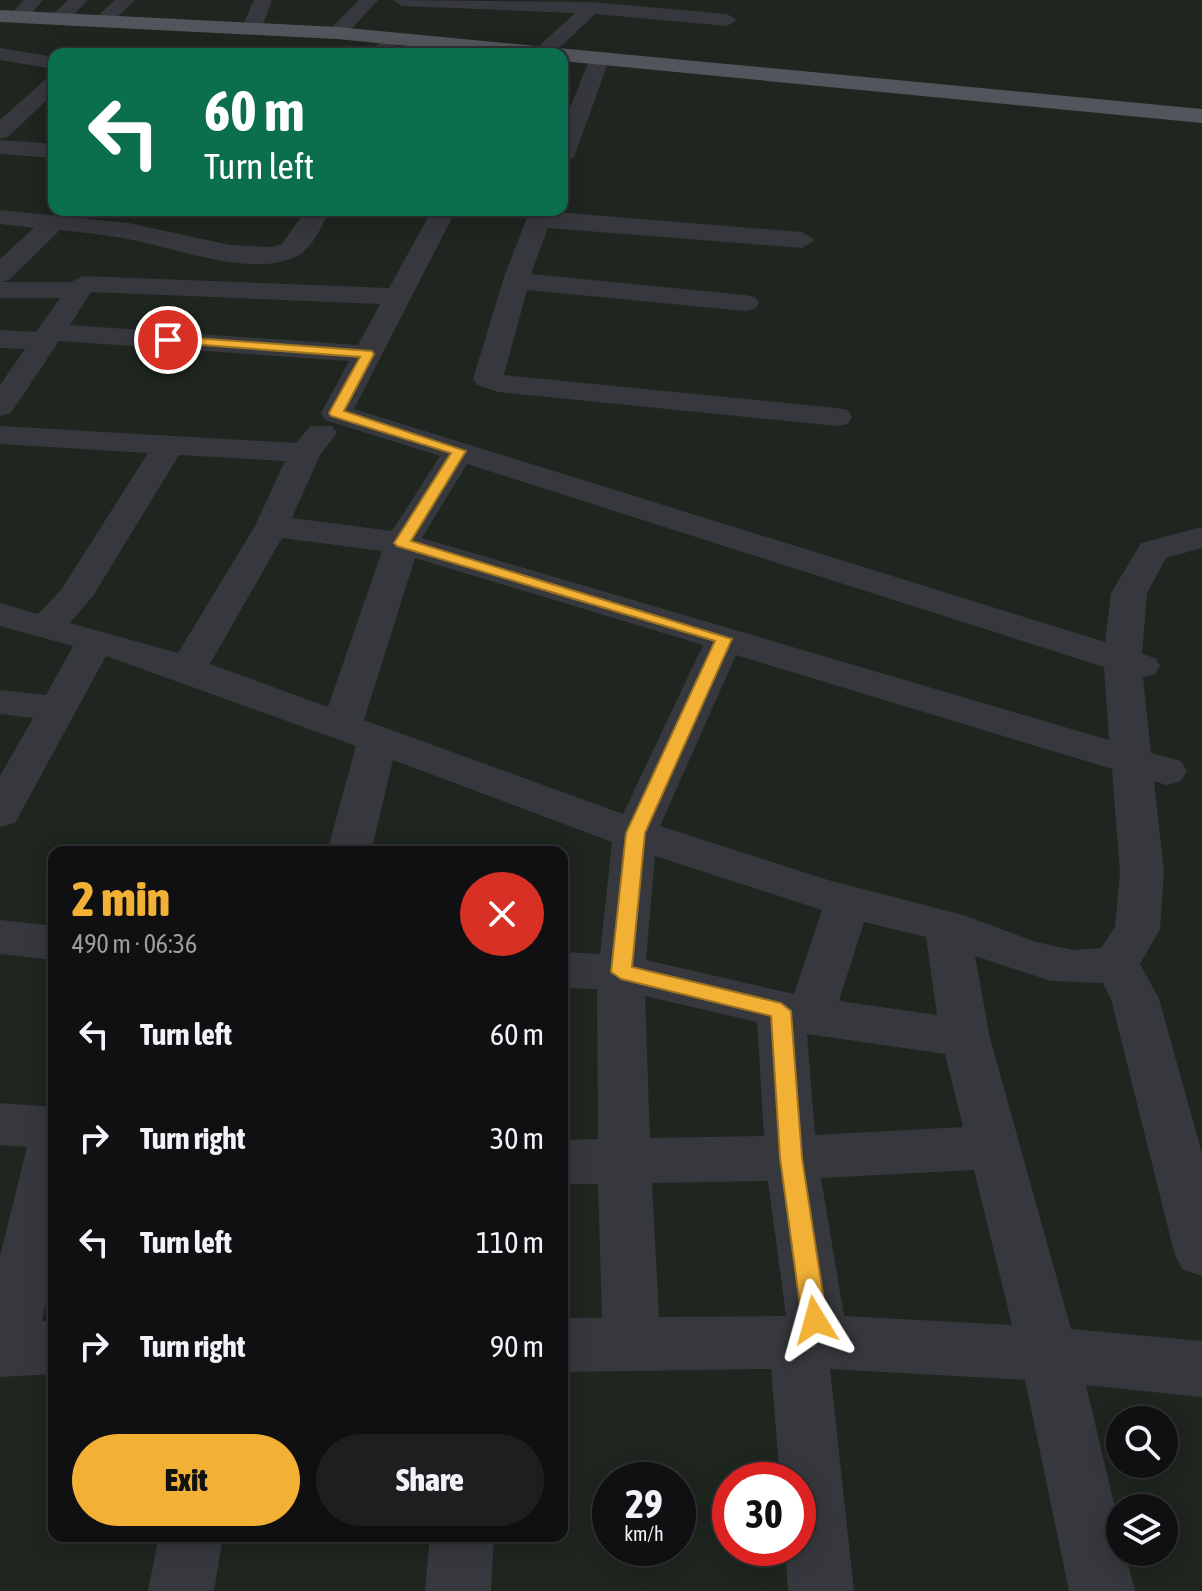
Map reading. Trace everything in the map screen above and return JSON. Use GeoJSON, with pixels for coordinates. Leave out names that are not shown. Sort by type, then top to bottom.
{"type":"FeatureCollection","features":[{"type":"Feature","properties":{"kind":"main road"},"geometry":{"type":"LineString","coordinates":[[21,13],[59,18],[337,33],[481,48]]}},
{"type":"Feature","properties":{"kind":"main road"},"geometry":{"type":"LineString","coordinates":[[568,56],[1202,116]]}},
{"type":"Feature","properties":{"kind":"main road"},"geometry":{"type":"LineString","coordinates":[[568,58],[1202,123]]}},
{"type":"Feature","properties":{"kind":"street"},"geometry":{"type":"LineString","coordinates":[[59,18],[79,0]]}},
{"type":"Feature","properties":{"kind":"street"},"geometry":{"type":"LineString","coordinates":[[103,20],[126,0]]}},
{"type":"Feature","properties":{"kind":"street"},"geometry":{"type":"LineString","coordinates":[[252,27],[263,0]]}},
{"type":"Feature","properties":{"kind":"street"},"geometry":{"type":"LineString","coordinates":[[337,33],[369,0]]}},
{"type":"Feature","properties":{"kind":"street"},"geometry":{"type":"LineString","coordinates":[[402,0],[648,6],[681,16],[727,20]]}},
{"type":"Feature","properties":{"kind":"street"},"geometry":{"type":"LineString","coordinates":[[681,16],[696,0]]}},
{"type":"Feature","properties":{"kind":"street"},"geometry":{"type":"LineString","coordinates":[[384,48],[457,1]]}},
{"type":"Feature","properties":{"kind":"street"},"geometry":{"type":"LineString","coordinates":[[560,48],[600,6]]}},
{"type":"Feature","properties":{"kind":"street"},"geometry":{"type":"LineString","coordinates":[[0,42],[21,13]]}},
{"type":"Feature","properties":{"kind":"street"},"geometry":{"type":"LineString","coordinates":[[0,54],[48,75]]}},
{"type":"Feature","properties":{"kind":"street"},"geometry":{"type":"LineString","coordinates":[[568,125],[573,98],[598,63]]}},
{"type":"Feature","properties":{"kind":"street"},"geometry":{"type":"LineString","coordinates":[[0,99],[31,91],[48,81]]}},
{"type":"Feature","properties":{"kind":"street"},"geometry":{"type":"LineString","coordinates":[[0,132],[31,91]]}},
{"type":"Feature","properties":{"kind":"street"},"geometry":{"type":"LineString","coordinates":[[573,98],[612,100]]}},
{"type":"Feature","properties":{"kind":"street"},"geometry":{"type":"LineString","coordinates":[[0,147],[48,151]]}},
{"type":"Feature","properties":{"kind":"street"},"geometry":{"type":"LineString","coordinates":[[137,233],[155,216]]}},
{"type":"Feature","properties":{"kind":"street"},"geometry":{"type":"LineString","coordinates":[[0,217],[49,217],[225,251],[263,255],[297,247],[315,216]]}},
{"type":"Feature","properties":{"kind":"street"},"geometry":{"type":"LineString","coordinates":[[188,669],[272,526],[305,453],[336,413],[441,216]]}},
{"type":"Feature","properties":{"kind":"street"},"geometry":{"type":"LineString","coordinates":[[540,216],[516,281],[488,379],[498,383],[837,417]]}},
{"type":"Feature","properties":{"kind":"street"},"geometry":{"type":"LineString","coordinates":[[550,216],[802,240]]}},
{"type":"Feature","properties":{"kind":"street"},"geometry":{"type":"LineString","coordinates":[[49,217],[1,276],[79,290]]}},
{"type":"Feature","properties":{"kind":"street"},"geometry":{"type":"LineString","coordinates":[[189,288],[225,251]]}},
{"type":"Feature","properties":{"kind":"street"},"geometry":{"type":"LineString","coordinates":[[516,281],[745,303]]}},
{"type":"Feature","properties":{"kind":"street"},"geometry":{"type":"LineString","coordinates":[[0,407],[83,284],[398,297]]}},
{"type":"Feature","properties":{"kind":"street"},"geometry":{"type":"LineString","coordinates":[[0,339],[47,336],[368,354]]}},
{"type":"Feature","properties":{"kind":"street"},"geometry":{"type":"LineString","coordinates":[[336,413],[1141,666]]}},
{"type":"Feature","properties":{"kind":"street"},"geometry":{"type":"LineString","coordinates":[[0,435],[305,453]]}},
{"type":"Feature","properties":{"kind":"street"},"geometry":{"type":"LineString","coordinates":[[45,628],[75,596],[169,445]]}},
{"type":"Feature","properties":{"kind":"street"},"geometry":{"type":"LineString","coordinates":[[350,846],[359,735],[402,543],[459,451]]}},
{"type":"Feature","properties":{"kind":"street"},"geometry":{"type":"LineString","coordinates":[[272,526],[402,543],[1166,771]]}},
{"type":"Feature","properties":{"kind":"street"},"geometry":{"type":"LineString","coordinates":[[0,614],[188,669],[359,735],[635,833],[848,901],[947,927],[1012,954],[1080,967],[1116,963],[1146,944],[1170,908],[1180,861],[1166,771],[1141,666],[1139,608],[1147,559],[1158,547],[1202,537]]}},
{"type":"Feature","properties":{"kind":"street"},"geometry":{"type":"LineString","coordinates":[[632,1344],[624,1161],[621,972],[635,833],[724,639]]}},
{"type":"Feature","properties":{"kind":"street"},"geometry":{"type":"LineString","coordinates":[[0,813],[94,643]]}},
{"type":"Feature","properties":{"kind":"street"},"geometry":{"type":"LineString","coordinates":[[0,702],[58,709]]}},
{"type":"Feature","properties":{"kind":"street"},"geometry":{"type":"LineString","coordinates":[[821,1591],[808,1342],[791,1158],[795,1014],[848,901]]}},
{"type":"Feature","properties":{"kind":"street"},"geometry":{"type":"LineString","coordinates":[[947,927],[965,1038],[1049,1354],[1102,1591]]}},
{"type":"Feature","properties":{"kind":"street"},"geometry":{"type":"LineString","coordinates":[[0,937],[48,942]]}},
{"type":"Feature","properties":{"kind":"street"},"geometry":{"type":"LineString","coordinates":[[1116,963],[1135,999],[1202,1252]]}},
{"type":"Feature","properties":{"kind":"street"},"geometry":{"type":"LineString","coordinates":[[568,970],[621,972],[795,1014],[965,1038]]}},
{"type":"Feature","properties":{"kind":"street"},"geometry":{"type":"LineString","coordinates":[[0,1124],[48,1128]]}},
{"type":"Feature","properties":{"kind":"street"},"geometry":{"type":"LineString","coordinates":[[568,1162],[791,1158],[995,1147]]}},
{"type":"Feature","properties":{"kind":"street"},"geometry":{"type":"LineString","coordinates":[[20,1349],[48,1179]]}},
{"type":"Feature","properties":{"kind":"street"},"geometry":{"type":"LineString","coordinates":[[568,1345],[808,1342],[1049,1354],[1202,1369]]}},
{"type":"Feature","properties":{"kind":"street"},"geometry":{"type":"LineString","coordinates":[[181,1591],[190,1542]]}},
{"type":"Feature","properties":{"kind":"street"},"geometry":{"type":"LineString","coordinates":[[458,1591],[462,1542]]}},
{"type":"Feature","properties":{"kind":"shaded area"},"geometry":{"type":"Polygon","coordinates":[[[0,0],[1202,0],[1202,1591],[0,1591],[0,0]]]}},
{"type":"Feature","properties":{"kind":"route"},"geometry":{"type":"LineString","coordinates":[[168,340],[368,354],[336,413],[459,451],[402,543],[724,639],[635,833],[621,972],[781,1011],[791,1158],[815,1320]]}}]}
